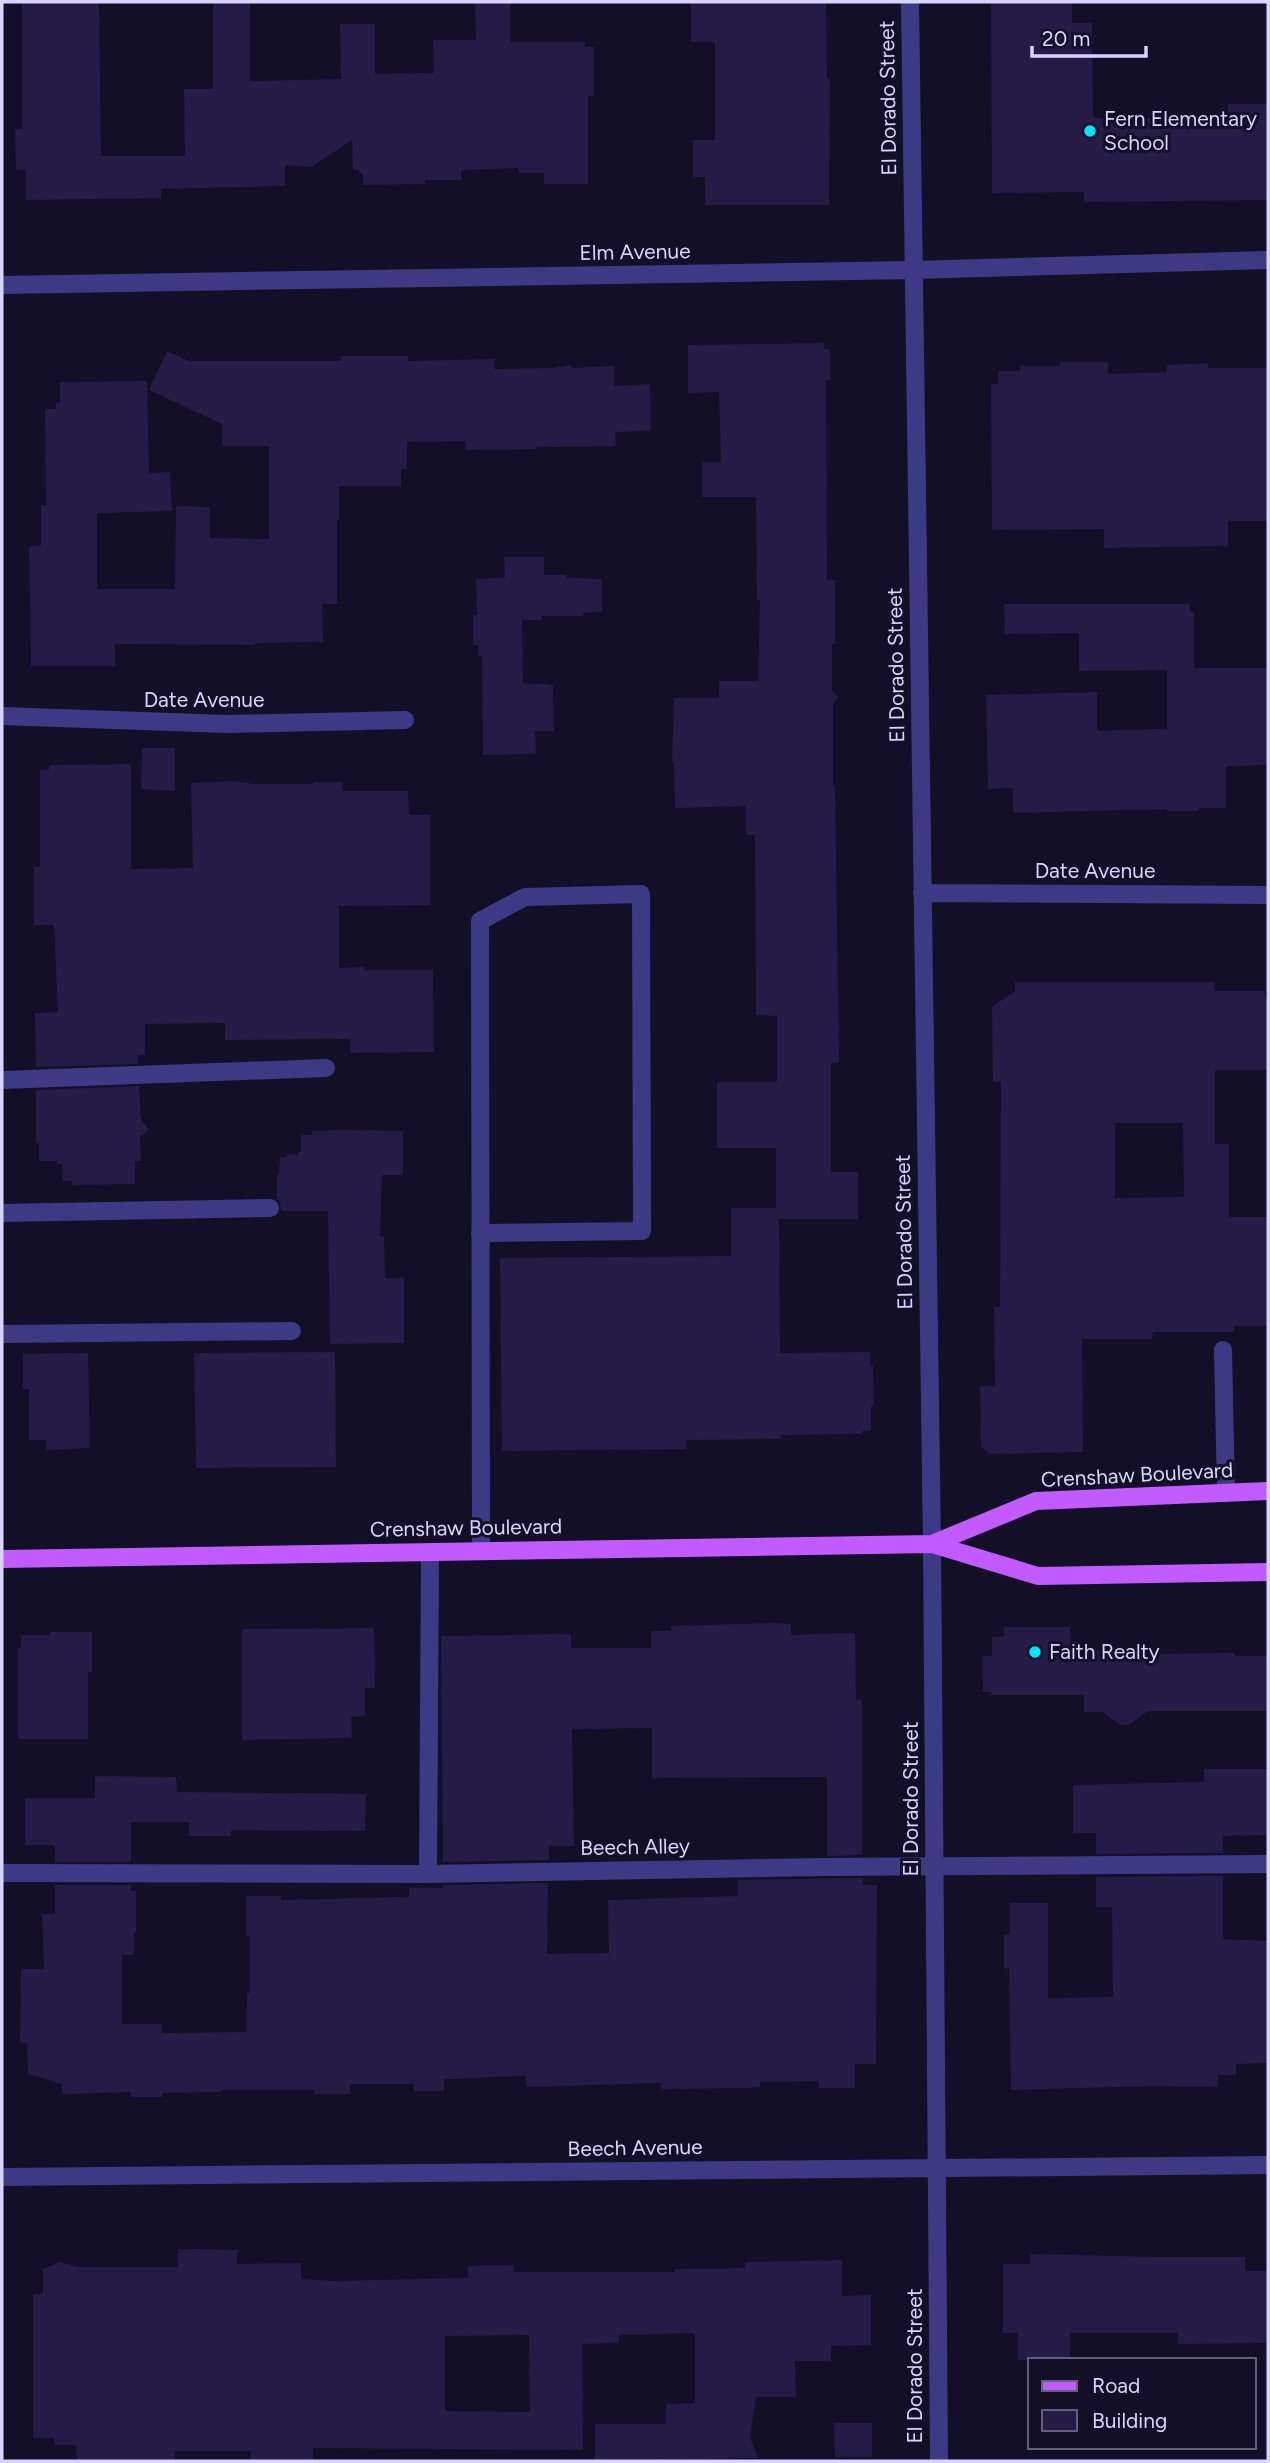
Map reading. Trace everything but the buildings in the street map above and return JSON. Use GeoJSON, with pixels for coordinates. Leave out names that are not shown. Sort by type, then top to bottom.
{"type":"FeatureCollection","features":[{"type":"Feature","properties":{"kind":"main road","name":"Crenshaw Boulevard"},"geometry":{"type":"LineString","coordinates":[[932,1544],[1036,1501],[1268,1491]]}},
{"type":"Feature","properties":{"kind":"main road","name":"Crenshaw Boulevard"},"geometry":{"type":"LineString","coordinates":[[2,1559],[932,1544],[1038,1576],[1268,1572]]}},
{"type":"Feature","properties":{"kind":"street","name":"El Dorado Street"},"geometry":{"type":"LineString","coordinates":[[910,2],[932,1544],[939,2461]]}},
{"type":"Feature","properties":{"kind":"street","name":"Elm Avenue"},"geometry":{"type":"LineString","coordinates":[[2,285],[914,270],[1268,260]]}},
{"type":"Feature","properties":{"kind":"street","name":"Date Avenue"},"geometry":{"type":"LineString","coordinates":[[2,716],[227,724],[405,720]]}},
{"type":"Feature","properties":{"kind":"street","name":"Date Avenue"},"geometry":{"type":"LineString","coordinates":[[922,893],[1268,895]]}},
{"type":"Feature","properties":{"kind":"street"},"geometry":{"type":"LineString","coordinates":[[480,1233],[642,1231],[641,894],[525,897],[480,921],[480,1233],[481,1551]]}},
{"type":"Feature","properties":{"kind":"street"},"geometry":{"type":"LineString","coordinates":[[2,1080],[326,1068]]}},
{"type":"Feature","properties":{"kind":"street"},"geometry":{"type":"LineString","coordinates":[[2,1213],[270,1208]]}},
{"type":"Feature","properties":{"kind":"street"},"geometry":{"type":"LineString","coordinates":[[2,1334],[292,1331]]}},
{"type":"Feature","properties":{"kind":"street"},"geometry":{"type":"LineString","coordinates":[[1223,1350],[1226,1493]]}},
{"type":"Feature","properties":{"kind":"street"},"geometry":{"type":"LineString","coordinates":[[428,1874],[430,1552]]}},
{"type":"Feature","properties":{"kind":"street","name":"Beech Alley"},"geometry":{"type":"LineString","coordinates":[[2,1872],[428,1874],[824,1867],[1268,1864]]}},
{"type":"Feature","properties":{"kind":"street","name":"Beech Avenue"},"geometry":{"type":"LineString","coordinates":[[2,2177],[1268,2165]]}},
{"type":"Feature","properties":{"kind":"place","name":"Fern Elementary School"},"geometry":{"type":"Point","coordinates":[1090,131]}},
{"type":"Feature","properties":{"kind":"place","name":"Faith Realty"},"geometry":{"type":"Point","coordinates":[1035,1652]}}]}
